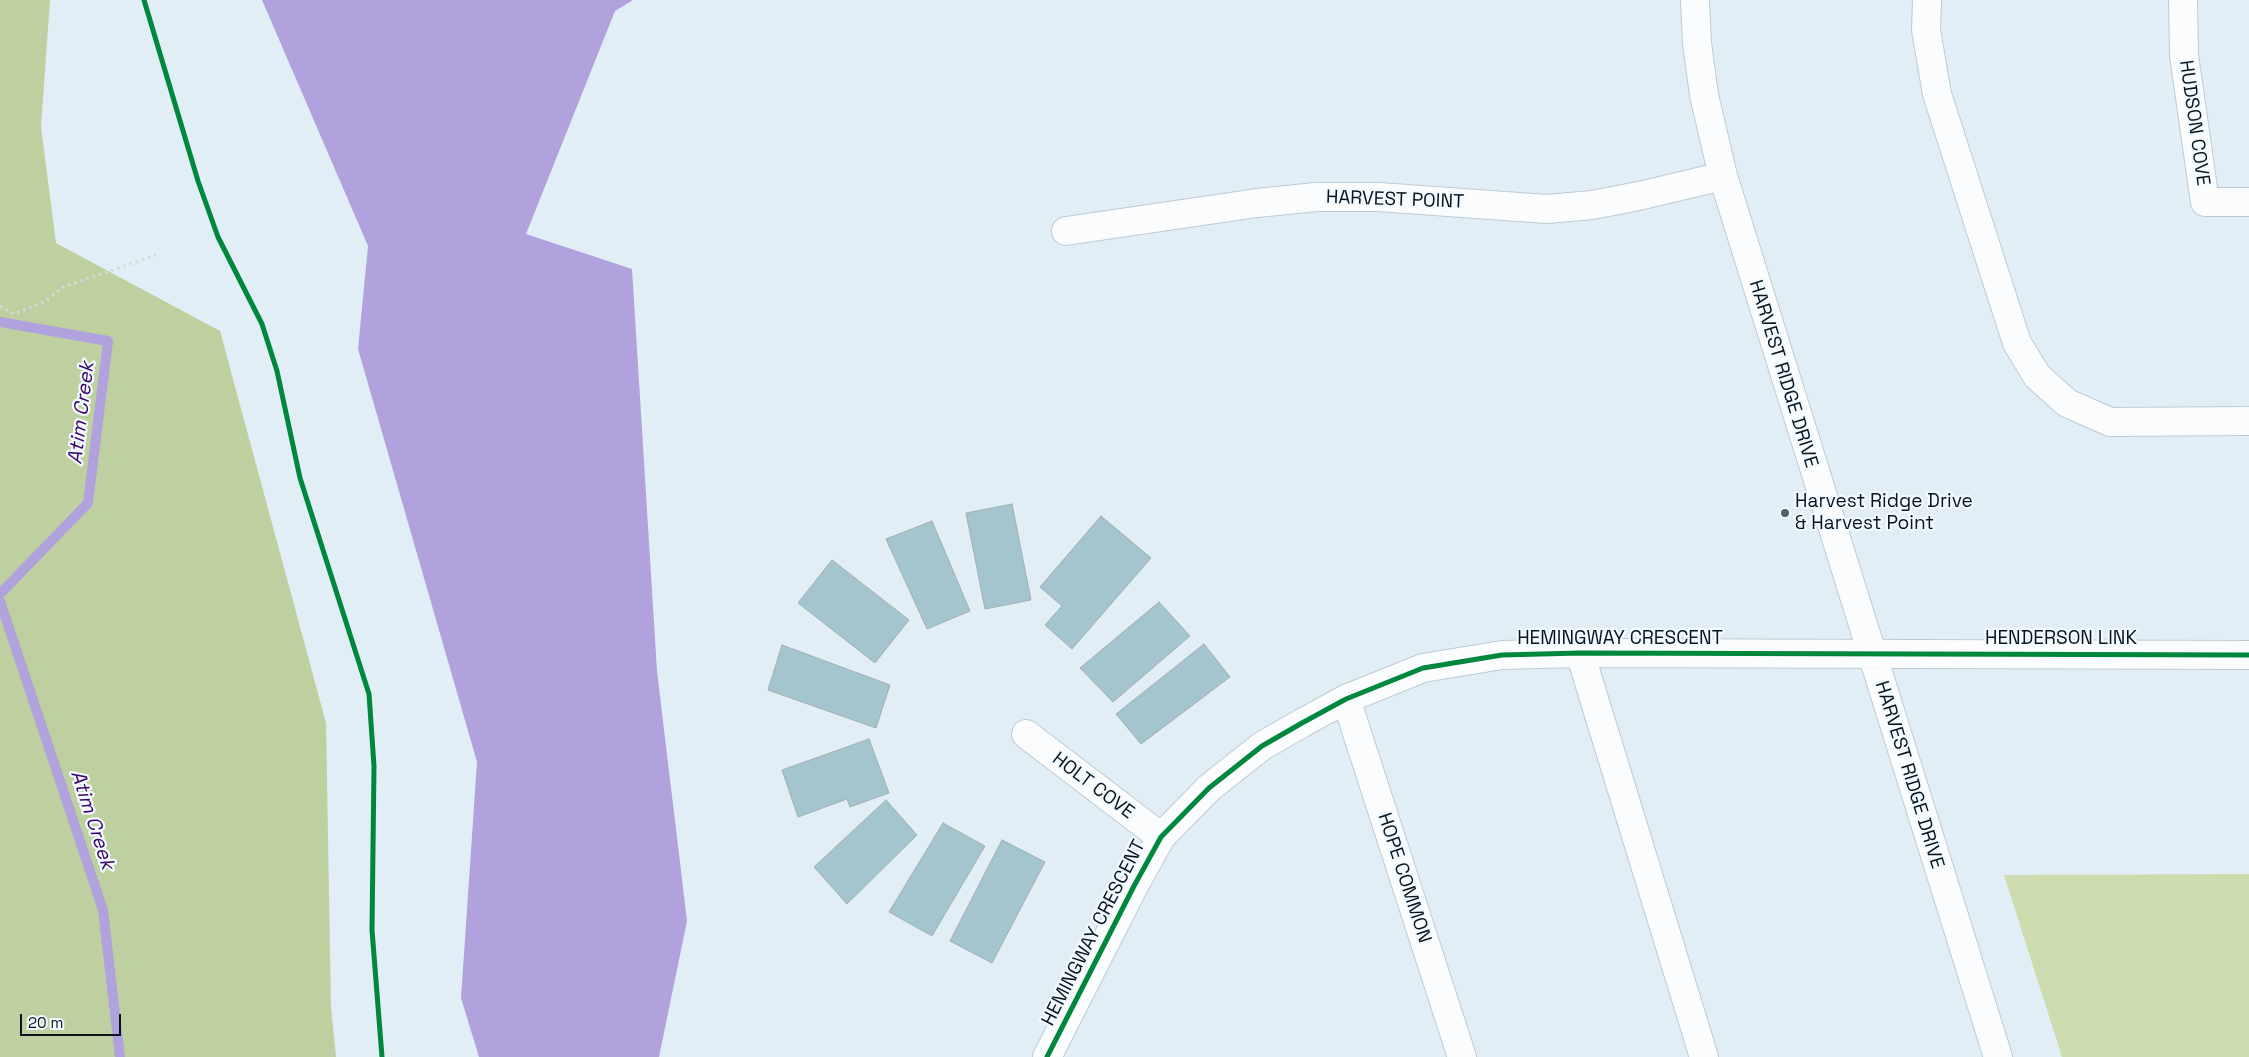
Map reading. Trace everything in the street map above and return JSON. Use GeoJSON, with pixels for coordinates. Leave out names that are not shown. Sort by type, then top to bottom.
{"type":"FeatureCollection","features":[{"type":"Feature","properties":{"kind":"street","name":"HARVEST RIDGE DRIVE"},"geometry":{"type":"LineString","coordinates":[[1695,0],[1697,44],[1704,95],[1723,176],[1998,1057]]}},
{"type":"Feature","properties":{"kind":"street"},"geometry":{"type":"LineString","coordinates":[[1927,0],[1926,30],[1937,94],[2017,343],[2037,376],[2067,403],[2110,422],[2249,421]]}},
{"type":"Feature","properties":{"kind":"street","name":"HUDSON COVE"},"geometry":{"type":"LineString","coordinates":[[2184,0],[2184,55],[2205,202],[2249,202]]}},
{"type":"Feature","properties":{"kind":"street","name":"HARVEST POINT"},"geometry":{"type":"LineString","coordinates":[[1066,231],[1257,203],[1316,197],[1379,197],[1547,209],[1592,205],[1630,198],[1723,176]]}},
{"type":"Feature","properties":{"kind":"street"},"geometry":{"type":"LineString","coordinates":[[1580,652],[1704,1057]]}},
{"type":"Feature","properties":{"kind":"street","name":"HEMINGWAY CRESCENT"},"geometry":{"type":"LineString","coordinates":[[1047,1057],[1134,886],[1161,838],[1209,788],[1262,746],[1346,700],[1423,668],[1461,660],[1502,655],[1580,652],[1872,655]]}},
{"type":"Feature","properties":{"kind":"street","name":"HENDERSON LINK"},"geometry":{"type":"LineString","coordinates":[[1872,655],[2249,655]]}},
{"type":"Feature","properties":{"kind":"street","name":"HOPE COMMON"},"geometry":{"type":"LineString","coordinates":[[1346,700],[1462,1057]]}},
{"type":"Feature","properties":{"kind":"street","name":"HOLT COVE"},"geometry":{"type":"LineString","coordinates":[[1026,734],[1161,838]]}},
{"type":"Feature","properties":{"kind":"path"},"geometry":{"type":"LineString","coordinates":[[0,306],[14,314],[44,302],[63,287],[156,255]]}},
{"type":"Feature","properties":{"kind":"green space"},"geometry":{"type":"Polygon","coordinates":[[[0,0],[50,0],[41,127],[56,243],[220,331],[326,723],[331,1007],[336,1057],[0,1057],[0,0]]]}},
{"type":"Feature","properties":{"kind":"green space"},"geometry":{"type":"Polygon","coordinates":[[[2249,874],[2249,1057],[2062,1057],[2004,875],[2249,874]]]}},
{"type":"Feature","properties":{"kind":"shaded area"},"geometry":{"type":"Polygon","coordinates":[[[262,0],[633,0],[615,11],[526,234],[632,269],[657,671],[687,921],[659,1057],[479,1057],[461,998],[477,762],[358,349],[368,246],[262,0]]]}},
{"type":"Feature","properties":{"kind":"building"},"geometry":{"type":"Polygon","coordinates":[[[1012,504],[1031,600],[985,609],[966,513],[1012,504]]]}},
{"type":"Feature","properties":{"kind":"building"},"geometry":{"type":"Polygon","coordinates":[[[1101,516],[1151,558],[1072,649],[1045,625],[1062,606],[1040,587],[1101,516]]]}},
{"type":"Feature","properties":{"kind":"building"},"geometry":{"type":"Polygon","coordinates":[[[932,521],[970,611],[927,629],[886,539],[932,521]]]}},
{"type":"Feature","properties":{"kind":"building"},"geometry":{"type":"Polygon","coordinates":[[[832,560],[909,620],[875,663],[798,603],[832,560]]]}},
{"type":"Feature","properties":{"kind":"building"},"geometry":{"type":"Polygon","coordinates":[[[1159,602],[1190,636],[1113,702],[1080,668],[1159,602]]]}},
{"type":"Feature","properties":{"kind":"building"},"geometry":{"type":"Polygon","coordinates":[[[1204,644],[1230,677],[1141,744],[1116,714],[1204,644]]]}},
{"type":"Feature","properties":{"kind":"building"},"geometry":{"type":"Polygon","coordinates":[[[782,645],[890,685],[876,728],[768,690],[782,645]]]}},
{"type":"Feature","properties":{"kind":"building"},"geometry":{"type":"Polygon","coordinates":[[[869,739],[889,793],[850,807],[847,799],[798,817],[782,770],[869,739]]]}},
{"type":"Feature","properties":{"kind":"building"},"geometry":{"type":"Polygon","coordinates":[[[886,800],[917,835],[847,904],[814,867],[886,800]]]}},
{"type":"Feature","properties":{"kind":"building"},"geometry":{"type":"Polygon","coordinates":[[[943,823],[985,846],[932,936],[889,912],[943,823]]]}},
{"type":"Feature","properties":{"kind":"building"},"geometry":{"type":"Polygon","coordinates":[[[1002,840],[1045,862],[992,963],[950,941],[1002,840]]]}},
{"type":"Feature","properties":{"kind":"waterway","name":"Atim Creek"},"geometry":{"type":"LineString","coordinates":[[0,322],[108,341],[88,503],[0,594]]}},
{"type":"Feature","properties":{"kind":"waterway","name":"Atim Creek"},"geometry":{"type":"LineString","coordinates":[[0,601],[103,910],[120,1057]]}},
{"type":"Feature","properties":{"kind":"cycle path"},"geometry":{"type":"LineString","coordinates":[[144,0],[198,181],[218,237],[262,324],[277,371],[300,478],[369,694],[374,766],[372,930],[382,1057]]}},
{"type":"Feature","properties":{"kind":"cycle path"},"geometry":{"type":"LineString","coordinates":[[1047,1057],[1161,837],[1209,788],[1262,746],[1346,699],[1423,668],[1502,655],[1580,653],[2249,655]]}},
{"type":"Feature","properties":{"kind":"place","name":"Harvest Ridge Drive & Harvest Point"},"geometry":{"type":"Point","coordinates":[1785,513]}}]}
